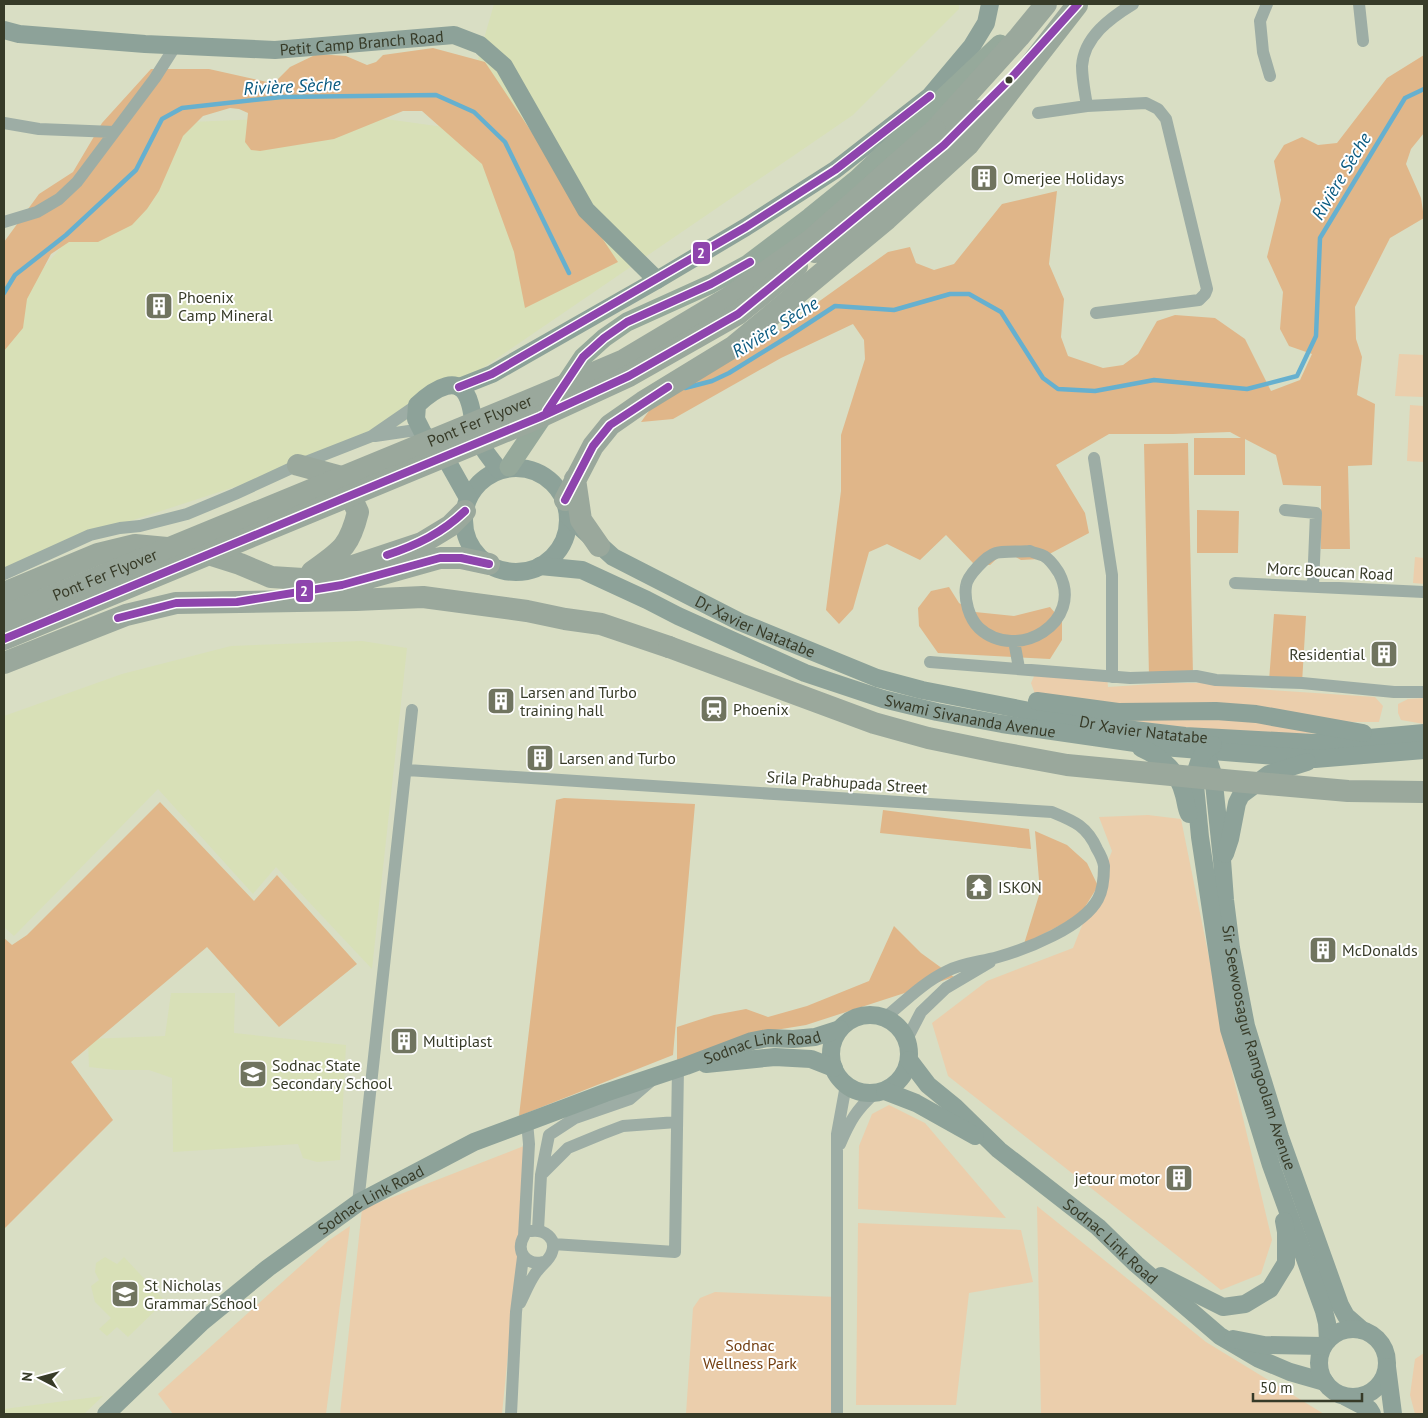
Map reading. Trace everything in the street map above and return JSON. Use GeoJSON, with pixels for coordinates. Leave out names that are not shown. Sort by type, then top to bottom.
{"type":"FeatureCollection","features":[{"type":"Feature","properties":{"kind":"highway"},"geometry":{"type":"LineString","coordinates":[[1019,37],[1038,4]]}},
{"type":"Feature","properties":{"kind":"highway"},"geometry":{"type":"LineString","coordinates":[[939,138],[1046,4]]}},
{"type":"Feature","properties":{"kind":"highway"},"geometry":{"type":"LineString","coordinates":[[939,138],[968,122],[1037,52],[1077,5]]}},
{"type":"Feature","properties":{"kind":"highway"},"geometry":{"type":"LineString","coordinates":[[567,509],[575,479],[593,446],[610,425],[643,402],[732,347],[886,219],[968,145],[1077,5]]}},
{"type":"Feature","properties":{"kind":"highway","name":"Pont Fer Flyover"},"geometry":{"type":"LineString","coordinates":[[4,616],[537,398],[624,360],[728,298],[810,240],[939,138]]}},
{"type":"Feature","properties":{"kind":"highway","name":"Pont Fer Flyover"},"geometry":{"type":"LineString","coordinates":[[4,639],[540,417],[629,376],[738,314],[939,138]]}},
{"type":"Feature","properties":{"kind":"highway"},"geometry":{"type":"LineString","coordinates":[[298,466],[342,477],[358,512],[353,532],[343,549],[304,579]]}},
{"type":"Feature","properties":{"kind":"highway"},"geometry":{"type":"LineString","coordinates":[[575,479],[581,520],[599,546]]}},
{"type":"Feature","properties":{"kind":"highway"},"geometry":{"type":"LineString","coordinates":[[4,593],[98,554],[135,545],[199,551],[240,564],[270,577],[304,579],[350,567],[422,543],[450,526],[467,504]]}},
{"type":"Feature","properties":{"kind":"highway"},"geometry":{"type":"LineString","coordinates":[[237,602],[342,585],[440,558],[461,558],[489,564]]}},
{"type":"Feature","properties":{"kind":"highway"},"geometry":{"type":"LineString","coordinates":[[4,663],[126,615],[176,603],[423,597],[527,611],[601,624],[669,647],[874,723],[928,738],[996,752],[1067,765],[1224,780],[1348,791],[1424,792]]}},
{"type":"Feature","properties":{"kind":"main road"},"geometry":{"type":"LineString","coordinates":[[459,387],[492,374],[657,280],[746,227],[835,170],[930,96],[972,46],[986,23],[990,4]]}},
{"type":"Feature","properties":{"kind":"main road"},"geometry":{"type":"LineString","coordinates":[[504,469],[583,357],[604,338],[627,322],[711,284],[748,264],[810,217],[857,179],[1003,42],[1033,4]]}},
{"type":"Feature","properties":{"kind":"main road","name":"Petit Camp Branch Road"},"geometry":{"type":"LineString","coordinates":[[4,30],[20,34],[176,46],[275,50],[454,35],[480,45],[504,66],[586,210],[657,280]]}},
{"type":"Feature","properties":{"kind":"main road"},"geometry":{"type":"LineString","coordinates":[[470,403],[479,387],[492,374]]}},
{"type":"Feature","properties":{"kind":"main road"},"geometry":{"type":"LineString","coordinates":[[467,504],[446,459],[423,433],[416,419],[417,405],[440,388],[450,386],[459,387],[464,390],[470,403],[476,436],[504,469]]}},
{"type":"Feature","properties":{"kind":"main road"},"geometry":{"type":"LineString","coordinates":[[526,468],[543,474],[556,485],[567,509],[567,535],[559,551],[547,563],[531,571],[514,573],[497,570],[482,561],[471,548],[465,532],[467,504],[478,483],[492,473],[504,469],[526,468]]}},
{"type":"Feature","properties":{"kind":"main road","name":"Dr Xavier Natatabe"},"geometry":{"type":"LineString","coordinates":[[567,509],[599,546],[612,557],[740,622],[878,678],[922,690],[1117,728],[1230,740],[1314,743],[1424,733]]}},
{"type":"Feature","properties":{"kind":"main road","name":"Swami Sivananda Avenue"},"geometry":{"type":"LineString","coordinates":[[540,566],[582,570],[678,616],[806,673],[883,699],[937,712],[1163,747],[1314,759],[1424,750]]}},
{"type":"Feature","properties":{"kind":"main road"},"geometry":{"type":"LineString","coordinates":[[922,690],[1002,697],[1118,712],[1216,711],[1256,714],[1383,736]]}},
{"type":"Feature","properties":{"kind":"main road"},"geometry":{"type":"LineString","coordinates":[[1185,736],[1200,744],[1205,750]]}},
{"type":"Feature","properties":{"kind":"main road"},"geometry":{"type":"LineString","coordinates":[[1200,837],[1195,785],[1196,771],[1205,750],[1219,742],[1230,740]]}},
{"type":"Feature","properties":{"kind":"main road"},"geometry":{"type":"LineString","coordinates":[[1124,742],[1161,758],[1171,767],[1180,782],[1186,809],[1200,837]]}},
{"type":"Feature","properties":{"kind":"main road","name":"Sir Seewoosagur Ramgoolam Avenue"},"geometry":{"type":"LineString","coordinates":[[1205,750],[1213,774],[1231,948],[1246,1026],[1283,1146],[1340,1305],[1346,1316],[1362,1330]]}},
{"type":"Feature","properties":{"kind":"main road"},"geometry":{"type":"LineString","coordinates":[[1222,860],[1230,839],[1237,803],[1241,795],[1269,774],[1314,759]]}},
{"type":"Feature","properties":{"kind":"main road","name":"Sir Seewoosagur Ramgoolam Avenue"},"geometry":{"type":"LineString","coordinates":[[1200,837],[1229,1029],[1271,1165],[1324,1311],[1327,1323],[1326,1343]]}},
{"type":"Feature","properties":{"kind":"main road"},"geometry":{"type":"LineString","coordinates":[[876,1014],[886,1017],[902,1030],[910,1050],[910,1060],[901,1079],[894,1086],[880,1092],[864,1093],[846,1085],[838,1077],[831,1058],[834,1038],[840,1029],[856,1017],[876,1014]]}},
{"type":"Feature","properties":{"kind":"main road","name":"Sodnac Link Road"},"geometry":{"type":"LineString","coordinates":[[106,1414],[202,1322],[268,1268],[358,1203],[474,1142],[752,1041],[768,1038],[793,1039],[815,1037],[840,1029]]}},
{"type":"Feature","properties":{"kind":"main road","name":"Sodnac Link Road"},"geometry":{"type":"LineString","coordinates":[[682,1067],[774,1057],[810,1059],[834,1068]]}},
{"type":"Feature","properties":{"kind":"main road","name":"Sodnac Link Road"},"geometry":{"type":"LineString","coordinates":[[910,1060],[928,1085],[955,1107],[999,1150],[1098,1227],[1136,1264],[1220,1336],[1259,1359],[1290,1372],[1325,1382]]}},
{"type":"Feature","properties":{"kind":"main road","name":"Sodnac Link Road"},"geometry":{"type":"LineString","coordinates":[[880,1092],[916,1103],[999,1150]]}},
{"type":"Feature","properties":{"kind":"main road"},"geometry":{"type":"LineString","coordinates":[[1136,1264],[1223,1307],[1245,1304],[1270,1289],[1286,1263],[1286,1232],[1271,1165]]}},
{"type":"Feature","properties":{"kind":"main road"},"geometry":{"type":"LineString","coordinates":[[1372,1414],[1369,1409],[1334,1391],[1325,1382],[1320,1370],[1320,1358],[1326,1343],[1344,1330],[1362,1330],[1380,1342],[1384,1349],[1393,1414]]}},
{"type":"Feature","properties":{"kind":"main road","name":"Sodnac Link Road"},"geometry":{"type":"LineString","coordinates":[[1220,1336],[1264,1345],[1326,1343]]}},
{"type":"Feature","properties":{"kind":"main road"},"geometry":{"type":"LineString","coordinates":[[1345,1396],[1356,1397],[1368,1394],[1384,1378],[1387,1367]]}},
{"type":"Feature","properties":{"kind":"street"},"geometry":{"type":"LineString","coordinates":[[1087,106],[1082,66],[1086,47],[1109,19],[1133,4]]}},
{"type":"Feature","properties":{"kind":"street"},"geometry":{"type":"LineString","coordinates":[[1267,4],[1260,21],[1263,52],[1270,76]]}},
{"type":"Feature","properties":{"kind":"street"},"geometry":{"type":"LineString","coordinates":[[1359,4],[1363,41]]}},
{"type":"Feature","properties":{"kind":"street"},"geometry":{"type":"LineString","coordinates":[[4,222],[37,212],[59,199],[78,182],[155,78],[176,46]]}},
{"type":"Feature","properties":{"kind":"street"},"geometry":{"type":"LineString","coordinates":[[1038,113],[1087,106],[1146,103],[1158,109],[1166,119],[1207,289],[1206,294],[1198,300],[1096,313]]}},
{"type":"Feature","properties":{"kind":"street"},"geometry":{"type":"LineString","coordinates":[[4,123],[39,128],[114,132]]}},
{"type":"Feature","properties":{"kind":"street"},"geometry":{"type":"LineString","coordinates":[[4,574],[90,535],[187,514],[372,436],[417,405]]}},
{"type":"Feature","properties":{"kind":"street"},"geometry":{"type":"LineString","coordinates":[[372,436],[409,431],[423,433]]}},
{"type":"Feature","properties":{"kind":"street"},"geometry":{"type":"LineString","coordinates":[[1094,458],[1112,575],[1112,677]]}},
{"type":"Feature","properties":{"kind":"street"},"geometry":{"type":"LineString","coordinates":[[1285,510],[1316,513],[1313,586]]}},
{"type":"Feature","properties":{"kind":"street"},"geometry":{"type":"LineString","coordinates":[[1030,551],[1045,556],[1055,565],[1064,586],[1065,603],[1055,622],[1044,632],[1029,639],[1014,641],[1000,640],[983,632],[972,622],[967,605],[966,584],[978,567],[996,553],[1030,551]]}},
{"type":"Feature","properties":{"kind":"street","name":"Morc Boucan Road"},"geometry":{"type":"LineString","coordinates":[[1235,583],[1424,592]]}},
{"type":"Feature","properties":{"kind":"street"},"geometry":{"type":"LineString","coordinates":[[1014,641],[1019,668]]}},
{"type":"Feature","properties":{"kind":"street"},"geometry":{"type":"LineString","coordinates":[[930,662],[1112,677],[1148,679],[1196,676],[1216,680],[1302,684],[1394,692],[1424,692]]}},
{"type":"Feature","properties":{"kind":"street"},"geometry":{"type":"LineString","coordinates":[[358,1203],[412,710]]}},
{"type":"Feature","properties":{"kind":"street","name":"Srila Prabhupada Street"},"geometry":{"type":"LineString","coordinates":[[406,770],[1052,812],[1071,820],[1087,830],[1103,861],[1104,878],[1098,899],[1086,913],[1071,925],[1035,944],[996,958]]}},
{"type":"Feature","properties":{"kind":"street"},"geometry":{"type":"LineString","coordinates":[[886,1017],[915,993],[946,972],[971,962],[996,958]]}},
{"type":"Feature","properties":{"kind":"street"},"geometry":{"type":"LineString","coordinates":[[907,1039],[922,1012],[946,988],[996,958]]}},
{"type":"Feature","properties":{"kind":"street"},"geometry":{"type":"LineString","coordinates":[[553,1244],[675,1252],[677,1122],[682,1067]]}},
{"type":"Feature","properties":{"kind":"street"},"geometry":{"type":"LineString","coordinates":[[538,1230],[541,1174],[549,1135],[575,1118],[630,1099],[659,1074]]}},
{"type":"Feature","properties":{"kind":"street"},"geometry":{"type":"LineString","coordinates":[[837,1414],[837,1151],[838,1127],[846,1085]]}},
{"type":"Feature","properties":{"kind":"street"},"geometry":{"type":"LineString","coordinates":[[837,1151],[848,1124],[860,1106],[880,1092]]}},
{"type":"Feature","properties":{"kind":"street"},"geometry":{"type":"LineString","coordinates":[[527,1122],[546,1146]]}},
{"type":"Feature","properties":{"kind":"street"},"geometry":{"type":"LineString","coordinates":[[511,1414],[516,1312],[524,1257],[520,1246],[524,1236],[529,1144],[527,1122]]}},
{"type":"Feature","properties":{"kind":"street"},"geometry":{"type":"LineString","coordinates":[[541,1174],[568,1148],[602,1134],[623,1126],[677,1122]]}},
{"type":"Feature","properties":{"kind":"street"},"geometry":{"type":"LineString","coordinates":[[516,1312],[534,1275],[551,1254],[553,1244],[548,1234],[538,1230],[533,1230],[524,1236]]}},
{"type":"Feature","properties":{"kind":"street"},"geometry":{"type":"LineString","coordinates":[[524,1257],[532,1263],[543,1262]]}},
{"type":"Feature","properties":{"kind":"shaded area"},"geometry":{"type":"Polygon","coordinates":[[[494,4],[959,4],[959,9],[853,115],[376,441],[121,524],[4,573],[4,319],[11,306],[167,123],[357,115],[458,129],[494,4]]]}},
{"type":"Feature","properties":{"kind":"shaded area"},"geometry":{"type":"Polygon","coordinates":[[[433,48],[485,62],[618,262],[525,308],[514,252],[482,164],[422,111],[403,111],[334,139],[260,151],[251,150],[245,142],[248,113],[230,108],[203,116],[183,136],[159,191],[147,209],[132,225],[98,242],[69,242],[51,254],[27,299],[23,328],[4,351],[4,242],[39,194],[73,172],[102,123],[151,69],[209,69],[267,82],[276,81],[290,67],[317,54],[346,56],[367,65],[376,62],[383,55],[433,48]]]}},
{"type":"Feature","properties":{"kind":"shaded area"},"geometry":{"type":"Polygon","coordinates":[[[1424,55],[1424,133],[1411,149],[1406,164],[1421,198],[1424,218],[1390,238],[1355,307],[1356,339],[1362,357],[1357,395],[1375,404],[1372,465],[1348,466],[1350,549],[1321,549],[1321,486],[1283,485],[1276,455],[1245,439],[1245,475],[1194,475],[1194,438],[1241,438],[1230,432],[1109,434],[1056,465],[1085,513],[1089,533],[1040,559],[1021,560],[1005,551],[990,565],[973,563],[946,535],[920,560],[887,544],[869,552],[853,609],[839,624],[826,610],[841,491],[841,435],[865,359],[864,340],[853,324],[781,358],[673,419],[641,422],[654,404],[758,345],[888,252],[910,247],[916,263],[934,270],[954,264],[1002,204],[1057,191],[1049,264],[1064,299],[1061,337],[1068,356],[1103,368],[1123,365],[1138,354],[1157,321],[1175,315],[1215,318],[1245,339],[1271,391],[1300,380],[1312,354],[1289,346],[1280,329],[1283,292],[1267,257],[1281,200],[1274,161],[1284,145],[1302,137],[1318,145],[1337,143],[1387,78],[1424,55]]]}},
{"type":"Feature","properties":{"kind":"shaded area"},"geometry":{"type":"Polygon","coordinates":[[[1188,443],[1193,675],[1149,676],[1144,444],[1188,443]]]}},
{"type":"Feature","properties":{"kind":"shaded area"},"geometry":{"type":"Polygon","coordinates":[[[1197,510],[1239,511],[1238,553],[1197,553],[1197,510]]]}},
{"type":"Feature","properties":{"kind":"shaded area"},"geometry":{"type":"Polygon","coordinates":[[[949,587],[959,603],[975,612],[1014,616],[1050,607],[1062,621],[1062,640],[1050,659],[938,653],[919,626],[918,608],[931,591],[949,587]]]}},
{"type":"Feature","properties":{"kind":"shaded area"},"geometry":{"type":"Polygon","coordinates":[[[1274,614],[1306,616],[1302,683],[1269,681],[1274,614]]]}},
{"type":"Feature","properties":{"kind":"shaded area"},"geometry":{"type":"Polygon","coordinates":[[[362,641],[407,648],[372,969],[276,867],[253,894],[158,789],[14,936],[4,927],[4,716],[122,674],[231,646],[362,641]]]}},
{"type":"Feature","properties":{"kind":"shaded area"},"geometry":{"type":"Polygon","coordinates":[[[564,798],[695,804],[673,1055],[519,1116],[556,800],[564,798]]]}},
{"type":"Feature","properties":{"kind":"shaded area"},"geometry":{"type":"Polygon","coordinates":[[[160,802],[254,901],[277,875],[357,964],[279,1027],[207,947],[71,1062],[113,1120],[4,1229],[4,938],[12,945],[27,935],[160,802]]]}},
{"type":"Feature","properties":{"kind":"shaded area"},"geometry":{"type":"Polygon","coordinates":[[[883,810],[1029,829],[1031,849],[880,833],[883,810]]]}},
{"type":"Feature","properties":{"kind":"shaded area"},"geometry":{"type":"Polygon","coordinates":[[[1035,831],[1067,845],[1087,863],[1098,886],[1080,915],[1024,944],[1040,892],[1035,831]]]}},
{"type":"Feature","properties":{"kind":"shaded area"},"geometry":{"type":"Polygon","coordinates":[[[894,926],[921,953],[954,977],[806,1025],[757,1033],[677,1060],[677,1027],[714,1015],[746,1009],[768,1017],[807,1006],[869,981],[894,926]]]}},
{"type":"Feature","properties":{"kind":"shaded area","name":"Sodnac State Secondary School"},"geometry":{"type":"Polygon","coordinates":[[[171,993],[235,993],[234,1033],[346,1045],[340,1160],[317,1162],[303,1158],[298,1144],[173,1152],[172,1078],[149,1070],[116,1070],[89,1067],[88,1039],[165,1036],[171,993]]]}},
{"type":"Feature","properties":{"kind":"shaded area","name":"St Nicholas Grammar School"},"geometry":{"type":"Polygon","coordinates":[[[105,1257],[117,1264],[124,1257],[165,1301],[128,1337],[117,1327],[107,1336],[99,1329],[111,1318],[95,1302],[91,1286],[99,1280],[95,1272],[96,1263],[105,1257]]]}},
{"type":"Feature","properties":{"kind":"shaded area"},"geometry":{"type":"Polygon","coordinates":[[[103,1396],[84,1414],[4,1414],[4,1409],[103,1396]]]}},
{"type":"Feature","properties":{"kind":"green space"},"geometry":{"type":"Polygon","coordinates":[[[1399,354],[1424,355],[1424,397],[1395,396],[1399,354]]]}},
{"type":"Feature","properties":{"kind":"green space"},"geometry":{"type":"Polygon","coordinates":[[[1410,405],[1424,406],[1424,462],[1407,461],[1410,405]]]}},
{"type":"Feature","properties":{"kind":"green space"},"geometry":{"type":"Polygon","coordinates":[[[1415,557],[1424,558],[1424,584],[1413,583],[1415,557]]]}},
{"type":"Feature","properties":{"kind":"green space"},"geometry":{"type":"Polygon","coordinates":[[[1036,672],[1107,676],[1108,687],[1203,683],[1270,690],[1375,697],[1383,706],[1379,722],[1353,722],[1110,704],[1035,694],[1031,683],[1036,672]]]}},
{"type":"Feature","properties":{"kind":"green space"},"geometry":{"type":"Polygon","coordinates":[[[1424,698],[1424,724],[1401,720],[1398,713],[1398,704],[1408,699],[1424,698]]]}},
{"type":"Feature","properties":{"kind":"green space"},"geometry":{"type":"Polygon","coordinates":[[[1189,714],[1355,734],[1235,733],[1107,718],[1189,714]]]}},
{"type":"Feature","properties":{"kind":"green space"},"geometry":{"type":"Polygon","coordinates":[[[1148,815],[1181,819],[1233,1076],[1272,1240],[1261,1274],[1221,1290],[948,1076],[932,1023],[987,981],[1073,948],[1112,851],[1099,817],[1148,815]]]}},
{"type":"Feature","properties":{"kind":"green space"},"geometry":{"type":"Polygon","coordinates":[[[889,1105],[925,1123],[1006,1218],[858,1209],[859,1146],[872,1114],[889,1105]]]}},
{"type":"Feature","properties":{"kind":"green space"},"geometry":{"type":"Polygon","coordinates":[[[529,1144],[502,1414],[340,1414],[362,1209],[529,1144]]]}},
{"type":"Feature","properties":{"kind":"green space"},"geometry":{"type":"Polygon","coordinates":[[[1037,1206],[1206,1342],[1324,1414],[1041,1414],[1037,1206]]]}},
{"type":"Feature","properties":{"kind":"green space"},"geometry":{"type":"Polygon","coordinates":[[[858,1223],[1021,1230],[1033,1282],[969,1293],[956,1405],[856,1405],[858,1223]]]}},
{"type":"Feature","properties":{"kind":"green space"},"geometry":{"type":"Polygon","coordinates":[[[350,1226],[326,1414],[173,1414],[158,1394],[328,1241],[350,1226]]]}},
{"type":"Feature","properties":{"kind":"green space","name":"Sodnac Wellness Park"},"geometry":{"type":"Polygon","coordinates":[[[715,1292],[837,1297],[837,1414],[686,1414],[693,1308],[700,1298],[715,1292]]]}},
{"type":"Feature","properties":{"kind":"green space"},"geometry":{"type":"Polygon","coordinates":[[[1424,1353],[1424,1414],[1415,1414],[1410,1395],[1415,1359],[1424,1353]]]}},
{"type":"Feature","properties":{"kind":"waterway","name":"Rivière Sèche"},"geometry":{"type":"LineString","coordinates":[[685,388],[712,381],[729,373],[835,306],[894,310],[950,294],[969,294],[1001,312],[1043,378],[1058,389],[1095,391],[1154,380],[1247,389],[1297,376],[1316,336],[1320,238],[1405,98],[1424,89]]}},
{"type":"Feature","properties":{"kind":"waterway","name":"Rivière Sèche"},"geometry":{"type":"LineString","coordinates":[[4,293],[15,275],[66,235],[136,170],[162,119],[182,108],[282,97],[436,95],[474,112],[505,142],[569,273]]}},
{"type":"Feature","properties":{"kind":"transit line","name":"2"},"geometry":{"type":"LineString","coordinates":[[4,639],[540,417],[629,376],[738,314],[944,145],[1013,76],[1078,4]]}},
{"type":"Feature","properties":{"kind":"transit line","name":"2"},"geometry":{"type":"LineString","coordinates":[[459,387],[492,374],[746,227],[835,170],[930,96]]}},
{"type":"Feature","properties":{"kind":"transit line","name":"2"},"geometry":{"type":"LineString","coordinates":[[547,411],[583,357],[604,338],[627,322],[711,284],[750,262]]}},
{"type":"Feature","properties":{"kind":"transit line","name":"2"},"geometry":{"type":"LineString","coordinates":[[565,500],[593,446],[610,425],[668,387]]}},
{"type":"Feature","properties":{"kind":"transit line","name":"2"},"geometry":{"type":"LineString","coordinates":[[387,555],[429,538],[465,511]]}},
{"type":"Feature","properties":{"kind":"transit line","name":"2"},"geometry":{"type":"LineString","coordinates":[[118,618],[176,603],[237,602],[342,585],[440,558],[461,558],[489,564]]}},
{"type":"Feature","properties":{"kind":"place","name":"Omerjee Holidays"},"geometry":{"type":"Point","coordinates":[984,178]}},
{"type":"Feature","properties":{"kind":"place","name":"Phoenix Camp Mineral"},"geometry":{"type":"Point","coordinates":[159,306]}},
{"type":"Feature","properties":{"kind":"place","name":"Residential"},"geometry":{"type":"Point","coordinates":[1384,654]}},
{"type":"Feature","properties":{"kind":"place","name":"Larsen and Turbo training hall"},"geometry":{"type":"Point","coordinates":[501,701]}},
{"type":"Feature","properties":{"kind":"place","name":"Phoenix"},"geometry":{"type":"Point","coordinates":[714,709]}},
{"type":"Feature","properties":{"kind":"place","name":"Larsen and Turbo"},"geometry":{"type":"Point","coordinates":[540,758]}},
{"type":"Feature","properties":{"kind":"place","name":"ISKON"},"geometry":{"type":"Point","coordinates":[979,887]}},
{"type":"Feature","properties":{"kind":"place","name":"McDonalds"},"geometry":{"type":"Point","coordinates":[1323,950]}},
{"type":"Feature","properties":{"kind":"place","name":"Multiplast"},"geometry":{"type":"Point","coordinates":[404,1041]}},
{"type":"Feature","properties":{"kind":"place","name":"Sodnac State Secondary School"},"geometry":{"type":"Point","coordinates":[253,1074]}},
{"type":"Feature","properties":{"kind":"place","name":"jetour motor"},"geometry":{"type":"Point","coordinates":[1179,1178]}},
{"type":"Feature","properties":{"kind":"place","name":"St Nicholas Grammar School"},"geometry":{"type":"Point","coordinates":[125,1294]}}]}
